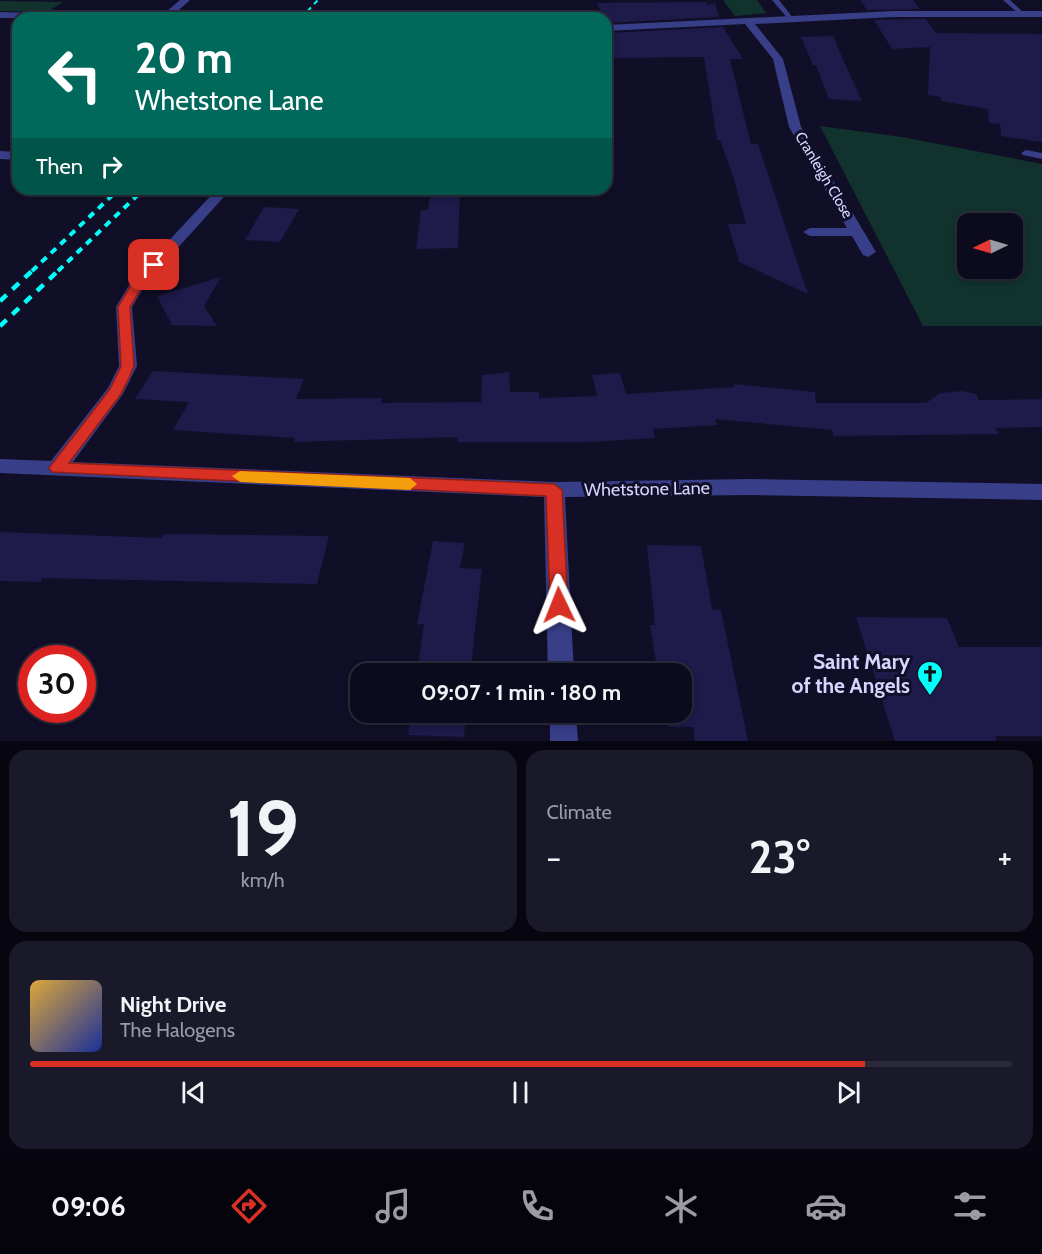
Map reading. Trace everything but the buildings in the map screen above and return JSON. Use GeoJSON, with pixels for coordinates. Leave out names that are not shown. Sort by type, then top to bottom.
{"type":"FeatureCollection","features":[{"type":"Feature","properties":{"kind":"street"},"geometry":{"type":"LineString","coordinates":[[171,12],[186,0]]}},
{"type":"Feature","properties":{"kind":"street"},"geometry":{"type":"LineString","coordinates":[[612,28],[893,14],[1042,14]]}},
{"type":"Feature","properties":{"kind":"street","name":"Cranleigh Close"},"geometry":{"type":"LineString","coordinates":[[748,21],[778,59],[795,127],[858,231],[868,252]]}},
{"type":"Feature","properties":{"kind":"street"},"geometry":{"type":"LineString","coordinates":[[57,468],[116,390],[128,366],[124,307],[140,280],[218,195]]}},
{"type":"Feature","properties":{"kind":"street","name":"Cranleigh Close"},"geometry":{"type":"LineString","coordinates":[[810,232],[858,231]]}},
{"type":"Feature","properties":{"kind":"street","name":"Whetstone Lane"},"geometry":{"type":"LineString","coordinates":[[0,466],[554,490],[750,488],[1042,492]]}},
{"type":"Feature","properties":{"kind":"street"},"geometry":{"type":"LineString","coordinates":[[554,490],[561,663]]}},
{"type":"Feature","properties":{"kind":"street"},"geometry":{"type":"LineString","coordinates":[[563,723],[564,741]]}},
{"type":"Feature","properties":{"kind":"lane"},"geometry":{"type":"LineString","coordinates":[[775,0],[791,19]]}},
{"type":"Feature","properties":{"kind":"lane"},"geometry":{"type":"LineString","coordinates":[[1006,0],[1021,13]]}},
{"type":"Feature","properties":{"kind":"lane"},"geometry":{"type":"LineString","coordinates":[[1026,153],[1042,156]]}},
{"type":"Feature","properties":{"kind":"green space"},"geometry":{"type":"Polygon","coordinates":[[[723,0],[757,0],[766,13],[735,16],[723,0]]]}},
{"type":"Feature","properties":{"kind":"green space"},"geometry":{"type":"Polygon","coordinates":[[[0,1],[63,2],[48,12],[0,11],[0,1]]]}},
{"type":"Feature","properties":{"kind":"green space"},"geometry":{"type":"Polygon","coordinates":[[[820,126],[902,137],[1042,164],[1042,326],[923,326],[820,126]]]}},
{"type":"Feature","properties":{"kind":"railway"},"geometry":{"type":"LineString","coordinates":[[307,12],[318,0]]}},
{"type":"Feature","properties":{"kind":"railway"},"geometry":{"type":"LineString","coordinates":[[32,271],[113,195]]}},
{"type":"Feature","properties":{"kind":"railway"},"geometry":{"type":"LineString","coordinates":[[58,271],[138,195]]}},
{"type":"Feature","properties":{"kind":"railway"},"geometry":{"type":"LineString","coordinates":[[0,301],[33,270]]}},
{"type":"Feature","properties":{"kind":"railway"},"geometry":{"type":"LineString","coordinates":[[0,326],[59,270]]}},
{"type":"Feature","properties":{"kind":"slow traffic"},"geometry":{"type":"LineString","coordinates":[[240,476],[410,484]]}},
{"type":"Feature","properties":{"kind":"place","name":"Saint Mary of the Angels"},"geometry":{"type":"Point","coordinates":[930,697]}},
{"type":"Feature","properties":{"kind":"route"},"geometry":{"type":"LineString","coordinates":[[154,265],[140,280],[124,307],[128,366],[116,390],[57,468],[554,490],[559,605]]}}]}
